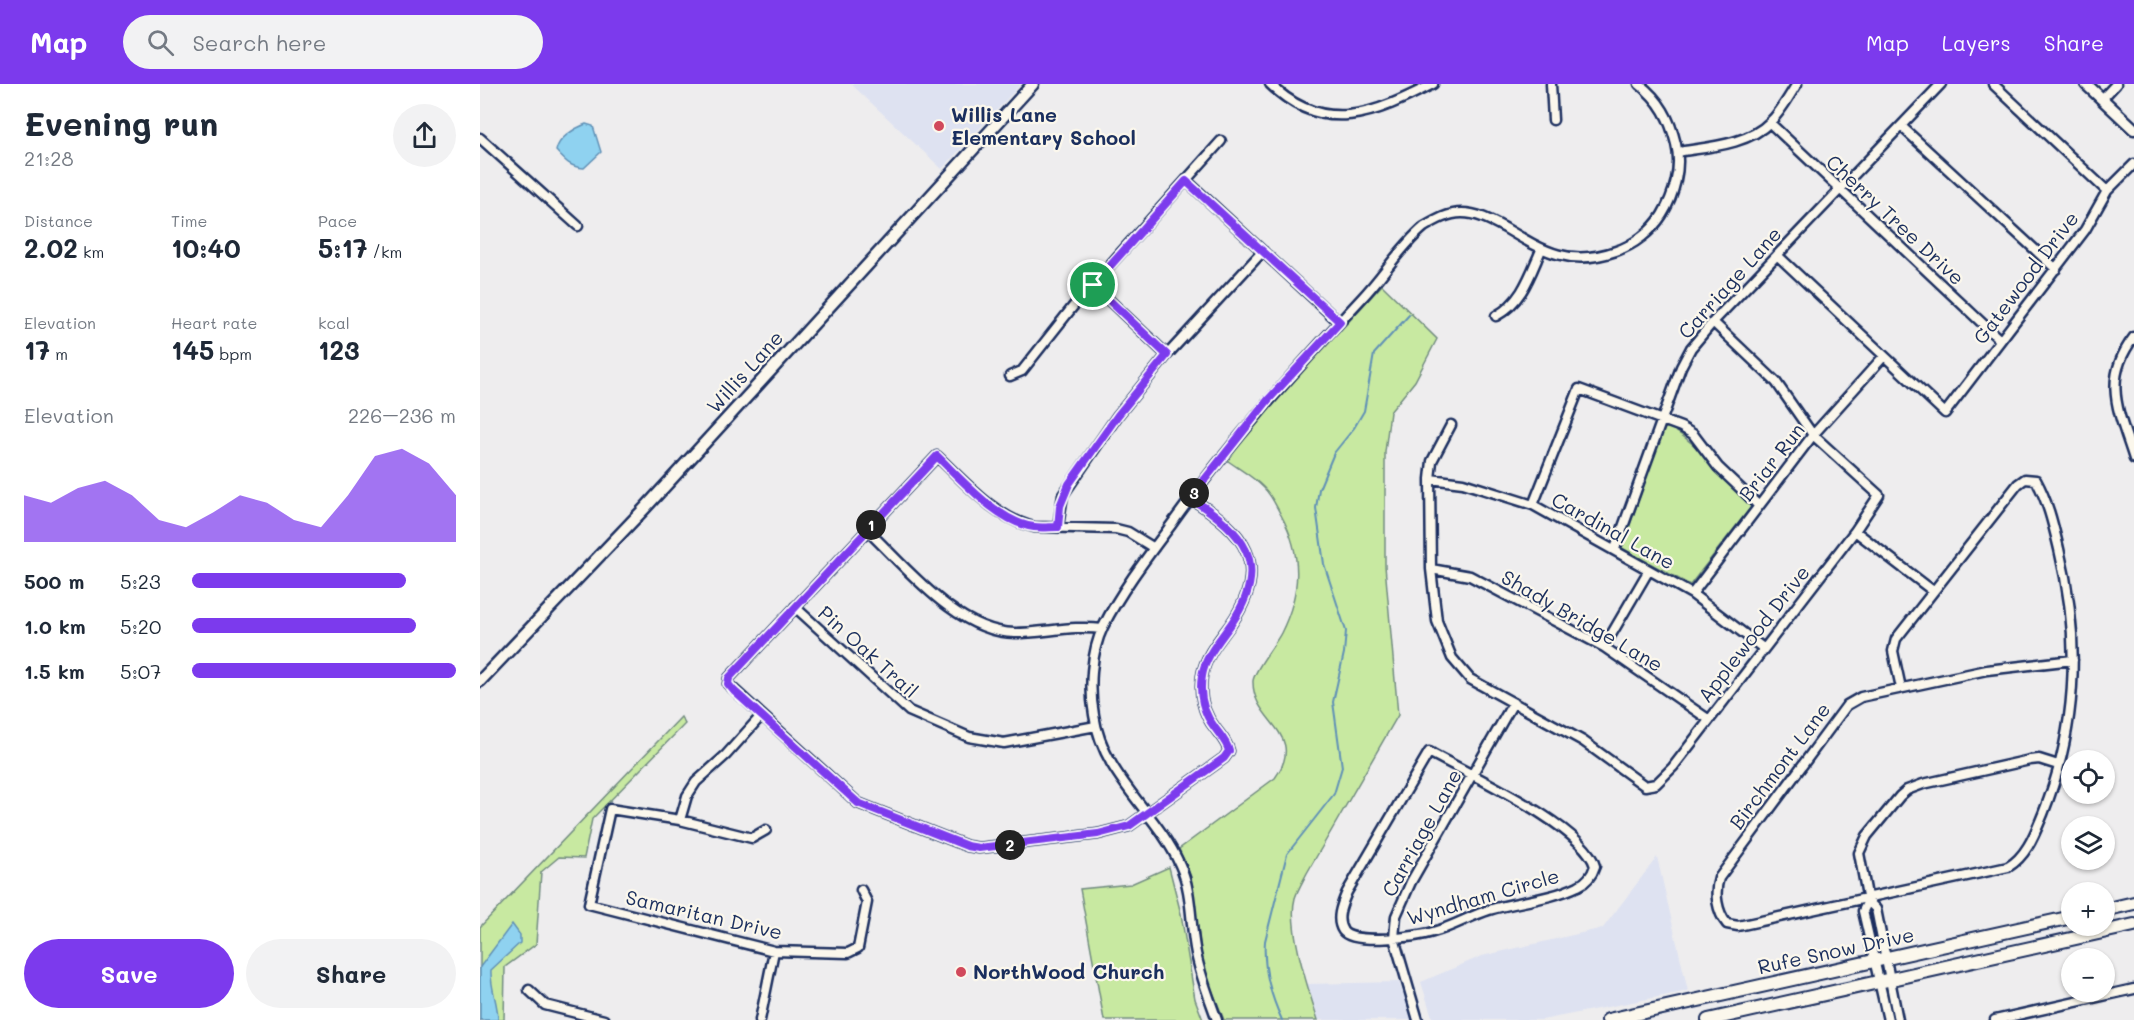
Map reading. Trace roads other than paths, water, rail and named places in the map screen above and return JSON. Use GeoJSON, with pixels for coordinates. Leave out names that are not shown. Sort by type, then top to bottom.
{"type":"FeatureCollection","features":[{"type":"Feature","properties":{"kind":"main road"},"geometry":{"type":"LineString","coordinates":[[2115,907],[2134,903]]}},
{"type":"Feature","properties":{"kind":"main road","name":"Rufe Snow Drive"},"geometry":{"type":"LineString","coordinates":[[1608,1020],[1631,1018],[2061,920]]}},
{"type":"Feature","properties":{"kind":"main road","name":"Rufe Snow Drive"},"geometry":{"type":"LineString","coordinates":[[1708,1020],[2134,925]]}},
{"type":"Feature","properties":{"kind":"street","name":"Willis Lane"},"geometry":{"type":"LineString","coordinates":[[480,681],[640,513],[1033,84]]}},
{"type":"Feature","properties":{"kind":"street"},"geometry":{"type":"LineString","coordinates":[[1270,84],[1302,107],[1331,115],[1369,113],[1387,108],[1433,84]]}},
{"type":"Feature","properties":{"kind":"street"},"geometry":{"type":"LineString","coordinates":[[1551,84],[1553,120]]}},
{"type":"Feature","properties":{"kind":"street"},"geometry":{"type":"LineString","coordinates":[[1217,1020],[1195,948],[1188,882],[1173,849],[1119,779],[1096,726],[1092,698],[1093,676],[1102,629],[1154,548],[1190,498],[1268,400],[1390,267],[1415,234],[1442,217],[1462,213],[1486,218],[1541,250],[1579,258],[1599,257],[1628,247],[1647,232],[1669,203],[1676,182],[1678,152],[1672,124],[1664,110],[1639,84]]}},
{"type":"Feature","properties":{"kind":"street"},"geometry":{"type":"LineString","coordinates":[[1678,152],[1737,140],[1770,123],[1797,84]]}},
{"type":"Feature","properties":{"kind":"street","name":"Carriage Lane"},"geometry":{"type":"LineString","coordinates":[[1615,549],[1681,367],[1691,348],[1838,190],[1941,84]]}},
{"type":"Feature","properties":{"kind":"street"},"geometry":{"type":"LineString","coordinates":[[1993,84],[2107,191]]}},
{"type":"Feature","properties":{"kind":"street"},"geometry":{"type":"LineString","coordinates":[[2086,84],[2134,129]]}},
{"type":"Feature","properties":{"kind":"street"},"geometry":{"type":"LineString","coordinates":[[2102,99],[2116,84]]}},
{"type":"Feature","properties":{"kind":"street","name":"Cherry Tree Drive"},"geometry":{"type":"LineString","coordinates":[[1770,123],[1838,190],[2000,340]]}},
{"type":"Feature","properties":{"kind":"street"},"geometry":{"type":"LineString","coordinates":[[1901,126],[2056,269]]}},
{"type":"Feature","properties":{"kind":"street"},"geometry":{"type":"LineString","coordinates":[[480,138],[578,226]]}},
{"type":"Feature","properties":{"kind":"street"},"geometry":{"type":"LineString","coordinates":[[1010,376],[1022,371],[1093,285],[1221,141]]}},
{"type":"Feature","properties":{"kind":"street","name":"Gatewood Drive"},"geometry":{"type":"LineString","coordinates":[[1884,356],[1945,412],[2085,230],[2107,191],[2134,164]]}},
{"type":"Feature","properties":{"kind":"street"},"geometry":{"type":"LineString","coordinates":[[1186,181],[1340,322]]}},
{"type":"Feature","properties":{"kind":"street"},"geometry":{"type":"LineString","coordinates":[[1496,316],[1509,309],[1526,286],[1541,250]]}},
{"type":"Feature","properties":{"kind":"street"},"geometry":{"type":"LineString","coordinates":[[1058,527],[1060,506],[1069,484],[1124,407],[1167,355],[1263,251]]}},
{"type":"Feature","properties":{"kind":"street"},"geometry":{"type":"LineString","coordinates":[[1777,255],[1884,356]]}},
{"type":"Feature","properties":{"kind":"street"},"geometry":{"type":"LineString","coordinates":[[1093,285],[1167,355]]}},
{"type":"Feature","properties":{"kind":"street"},"geometry":{"type":"LineString","coordinates":[[1713,322],[1776,382],[1813,435]]}},
{"type":"Feature","properties":{"kind":"street"},"geometry":{"type":"LineString","coordinates":[[2134,337],[2122,352],[2115,372],[2115,395],[2134,459]]}},
{"type":"Feature","properties":{"kind":"street","name":"Briar Run"},"geometry":{"type":"LineString","coordinates":[[1692,594],[1813,435],[1884,356]]}},
{"type":"Feature","properties":{"kind":"street"},"geometry":{"type":"LineString","coordinates":[[1533,505],[1579,389],[1693,434],[1718,467],[1758,505]]}},
{"type":"Feature","properties":{"kind":"street"},"geometry":{"type":"LineString","coordinates":[[1451,425],[1432,461],[1430,479],[1431,569],[1437,621],[1446,647],[1462,672],[1513,704]]}},
{"type":"Feature","properties":{"kind":"street","name":"Applewood Drive"},"geometry":{"type":"LineString","coordinates":[[1513,704],[1583,741],[1635,781],[1650,785],[1665,777],[1855,531],[1879,495],[1813,435]]}},
{"type":"Feature","properties":{"kind":"street"},"geometry":{"type":"LineString","coordinates":[[1154,548],[1128,532],[1116,529],[1034,528],[1010,518],[995,509],[937,456],[728,682],[761,716],[858,803],[967,846],[992,848],[1098,834],[1129,826],[1224,758],[1229,751],[1204,708],[1201,691],[1202,676],[1212,651],[1248,595],[1251,584],[1249,560],[1233,530],[1190,498]]}},
{"type":"Feature","properties":{"kind":"street","name":"Cardinal Lane"},"geometry":{"type":"LineString","coordinates":[[1430,479],[1463,483],[1533,505],[1692,594],[1763,648]]}},
{"type":"Feature","properties":{"kind":"street"},"geometry":{"type":"LineString","coordinates":[[1868,899],[1935,881],[2008,867],[2016,862],[2027,849],[2040,821],[2066,745],[2071,713],[2073,660],[2072,611],[2049,508],[2036,480],[2025,479],[2018,484],[1933,591],[1893,646],[1901,688]]}},
{"type":"Feature","properties":{"kind":"street"},"geometry":{"type":"LineString","coordinates":[[867,530],[962,618],[991,631],[1015,633],[1079,627],[1102,629]]}},
{"type":"Feature","properties":{"kind":"street"},"geometry":{"type":"LineString","coordinates":[[1855,531],[1933,591]]}},
{"type":"Feature","properties":{"kind":"street","name":"Shady Bridge Lane"},"geometry":{"type":"LineString","coordinates":[[1431,569],[1470,576],[1604,647],[1708,719]]}},
{"type":"Feature","properties":{"kind":"street"},"geometry":{"type":"LineString","coordinates":[[1604,647],[1649,570]]}},
{"type":"Feature","properties":{"kind":"street","name":"Pin Oak Trail"},"geometry":{"type":"LineString","coordinates":[[795,607],[909,711],[958,732],[1004,743],[1096,726]]}},
{"type":"Feature","properties":{"kind":"street","name":"Birchmont Lane"},"geometry":{"type":"LineString","coordinates":[[1868,899],[1738,926],[1727,924],[1720,912],[1716,886],[1732,858],[1846,705],[1860,697],[1987,670],[2073,660]]}},
{"type":"Feature","properties":{"kind":"street","name":"Carriage Lane"},"geometry":{"type":"LineString","coordinates":[[1418,1020],[1394,938],[1393,927],[1407,892],[1513,704]]}},
{"type":"Feature","properties":{"kind":"street"},"geometry":{"type":"LineString","coordinates":[[761,716],[726,755],[696,782],[687,796],[680,820],[752,838],[766,830]]}},
{"type":"Feature","properties":{"kind":"street"},"geometry":{"type":"LineString","coordinates":[[1394,938],[1356,938],[1347,934],[1340,923],[1340,909],[1347,892],[1429,752],[1472,776]]}},
{"type":"Feature","properties":{"kind":"street"},"geometry":{"type":"LineString","coordinates":[[1888,1020],[1876,909],[1868,899],[1859,862],[1860,846],[1907,790],[2030,760],[2039,759],[2058,765]]}},
{"type":"Feature","properties":{"kind":"street","name":"Wyndham Circle"},"geometry":{"type":"LineString","coordinates":[[1394,938],[1433,933],[1487,911],[1555,896],[1584,883],[1593,873],[1593,859],[1570,835],[1550,819],[1472,776]]}},
{"type":"Feature","properties":{"kind":"street","name":"Samaritan Drive"},"geometry":{"type":"LineString","coordinates":[[680,820],[610,809],[589,903],[774,951],[848,953],[858,948],[867,902],[861,890]]}},
{"type":"Feature","properties":{"kind":"street"},"geometry":{"type":"LineString","coordinates":[[1868,899],[1863,911],[1881,961]]}},
{"type":"Feature","properties":{"kind":"street"},"geometry":{"type":"LineString","coordinates":[[760,1020],[774,951]]}},
{"type":"Feature","properties":{"kind":"street"},"geometry":{"type":"LineString","coordinates":[[1885,982],[1898,1020]]}},
{"type":"Feature","properties":{"kind":"street"},"geometry":{"type":"LineString","coordinates":[[1995,1020],[2134,989]]}},
{"type":"Feature","properties":{"kind":"street"},"geometry":{"type":"LineString","coordinates":[[529,990],[545,1005],[604,1020]]}},
{"type":"Feature","properties":{"kind":"water"},"geometry":{"type":"Polygon","coordinates":[[[586,124],[593,126],[601,152],[584,168],[568,163],[556,151],[563,138],[586,124]]]}},
{"type":"Feature","properties":{"kind":"water"},"geometry":{"type":"Polygon","coordinates":[[[512,924],[520,935],[520,943],[491,970],[498,1020],[480,1020],[480,967],[512,924]]]}},
{"type":"Feature","properties":{"kind":"waterway"},"geometry":{"type":"LineString","coordinates":[[1282,1020],[1269,981],[1265,961],[1265,941],[1287,854],[1334,794],[1342,767],[1333,702],[1344,653],[1346,631],[1324,564],[1316,508],[1319,489],[1334,453],[1364,411],[1374,354],[1409,315]]}},
{"type":"Feature","properties":{"kind":"place","name":"Willis Lane Elementary School"},"geometry":{"type":"Point","coordinates":[939,126]}},
{"type":"Feature","properties":{"kind":"place","name":"NorthWood Church"},"geometry":{"type":"Point","coordinates":[961,972]}}]}
